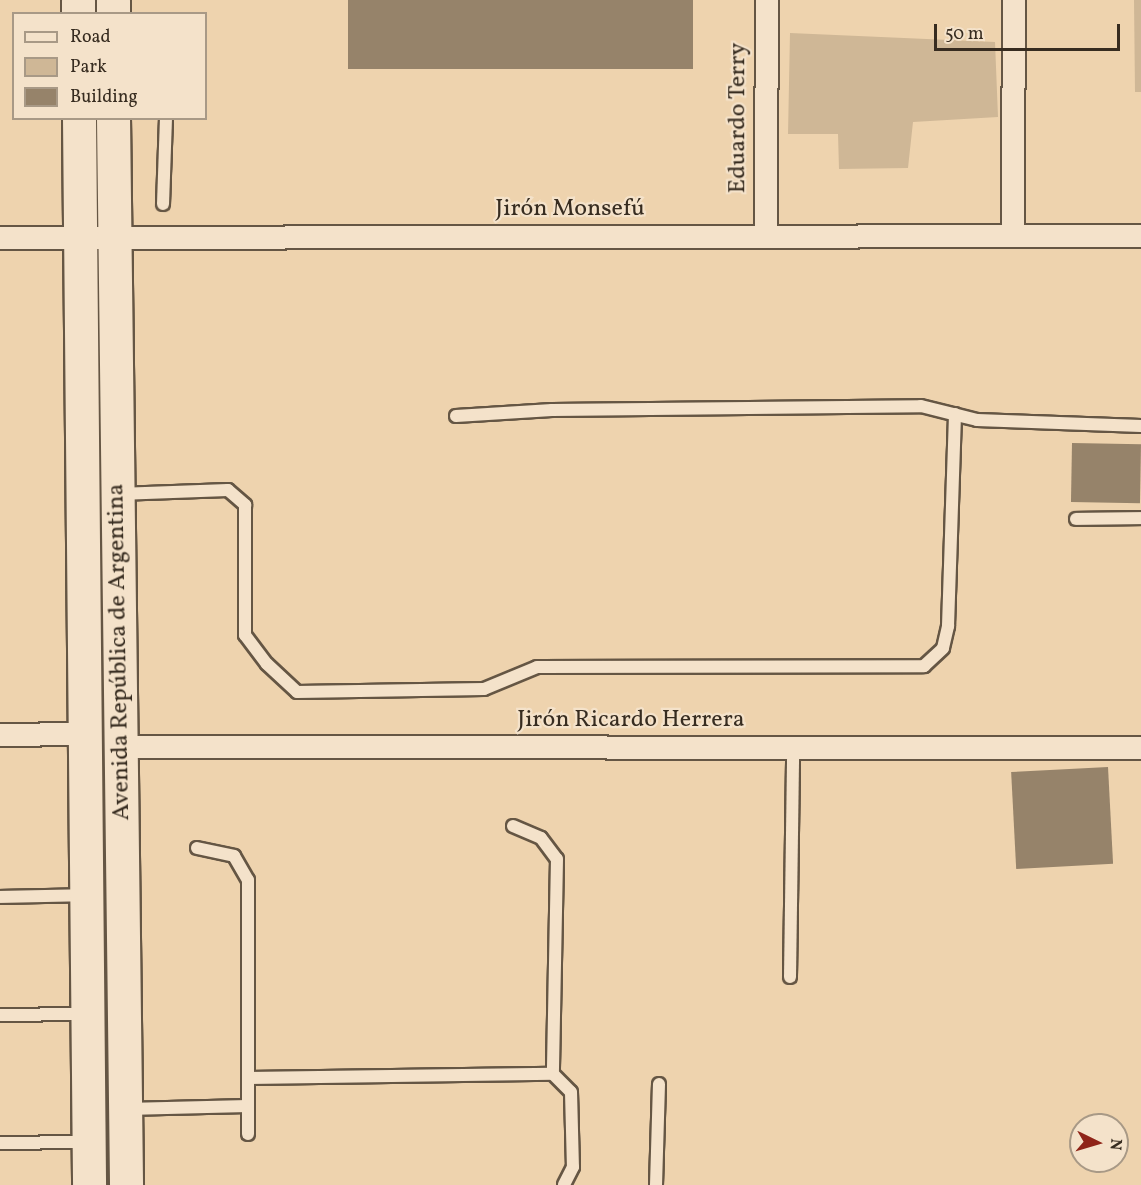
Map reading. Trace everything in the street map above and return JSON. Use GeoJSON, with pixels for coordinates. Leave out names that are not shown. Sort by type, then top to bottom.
{"type":"FeatureCollection","features":[{"type":"Feature","properties":{"kind":"main road","name":"Avenida República de Argentina"},"geometry":{"type":"LineString","coordinates":[[79,120],[89,1185]]}},
{"type":"Feature","properties":{"kind":"main road","name":"Avenida República de Argentina"},"geometry":{"type":"LineString","coordinates":[[114,120],[126,1185]]}},
{"type":"Feature","properties":{"kind":"street","name":"Eduardo Terry"},"geometry":{"type":"LineString","coordinates":[[765,236],[767,0]]}},
{"type":"Feature","properties":{"kind":"street"},"geometry":{"type":"LineString","coordinates":[[1013,236],[1014,0]]}},
{"type":"Feature","properties":{"kind":"street","name":"Jirón Monsefú"},"geometry":{"type":"LineString","coordinates":[[0,238],[1141,236]]}},
{"type":"Feature","properties":{"kind":"street"},"geometry":{"type":"LineString","coordinates":[[0,735],[86,734]]}},
{"type":"Feature","properties":{"kind":"street","name":"Jirón Ricardo Herrera"},"geometry":{"type":"LineString","coordinates":[[122,747],[1141,748]]}},
{"type":"Feature","properties":{"kind":"lane"},"geometry":{"type":"LineString","coordinates":[[163,204],[166,120]]}},
{"type":"Feature","properties":{"kind":"lane"},"geometry":{"type":"LineString","coordinates":[[456,416],[564,410],[921,406],[977,420],[1141,426]]}},
{"type":"Feature","properties":{"kind":"lane"},"geometry":{"type":"LineString","coordinates":[[118,494],[228,490],[245,506],[245,635],[267,664],[297,692],[484,689],[537,667],[924,666],[943,648],[948,626],[955,414]]}},
{"type":"Feature","properties":{"kind":"lane"},"geometry":{"type":"LineString","coordinates":[[1076,519],[1141,518]]}},
{"type":"Feature","properties":{"kind":"lane"},"geometry":{"type":"LineString","coordinates":[[790,977],[793,748]]}},
{"type":"Feature","properties":{"kind":"lane"},"geometry":{"type":"LineString","coordinates":[[513,826],[541,838],[557,859],[554,1074],[571,1092],[573,1167],[564,1185]]}},
{"type":"Feature","properties":{"kind":"lane"},"geometry":{"type":"LineString","coordinates":[[197,848],[234,856],[248,880],[248,1134]]}},
{"type":"Feature","properties":{"kind":"lane"},"geometry":{"type":"LineString","coordinates":[[0,897],[87,895]]}},
{"type":"Feature","properties":{"kind":"lane"},"geometry":{"type":"LineString","coordinates":[[0,1015],[88,1014]]}},
{"type":"Feature","properties":{"kind":"lane"},"geometry":{"type":"LineString","coordinates":[[248,1078],[554,1074]]}},
{"type":"Feature","properties":{"kind":"lane"},"geometry":{"type":"LineString","coordinates":[[656,1185],[659,1084]]}},
{"type":"Feature","properties":{"kind":"lane"},"geometry":{"type":"LineString","coordinates":[[125,1108],[248,1106]]}},
{"type":"Feature","properties":{"kind":"lane"},"geometry":{"type":"LineString","coordinates":[[0,1143],[89,1142]]}},
{"type":"Feature","properties":{"kind":"green space"},"geometry":{"type":"Polygon","coordinates":[[[1134,0],[1141,0],[1141,92],[1135,92],[1134,0]]]}},
{"type":"Feature","properties":{"kind":"green space"},"geometry":{"type":"Polygon","coordinates":[[[790,33],[995,42],[998,117],[913,122],[908,168],[839,169],[838,134],[788,134],[790,33]]]}},
{"type":"Feature","properties":{"kind":"building"},"geometry":{"type":"Polygon","coordinates":[[[348,0],[693,0],[693,69],[348,69],[348,0]]]}},
{"type":"Feature","properties":{"kind":"building"},"geometry":{"type":"Polygon","coordinates":[[[1072,443],[1141,444],[1140,503],[1071,502],[1072,443]]]}},
{"type":"Feature","properties":{"kind":"building"},"geometry":{"type":"Polygon","coordinates":[[[1108,767],[1113,864],[1016,869],[1011,772],[1108,767]]]}}]}
